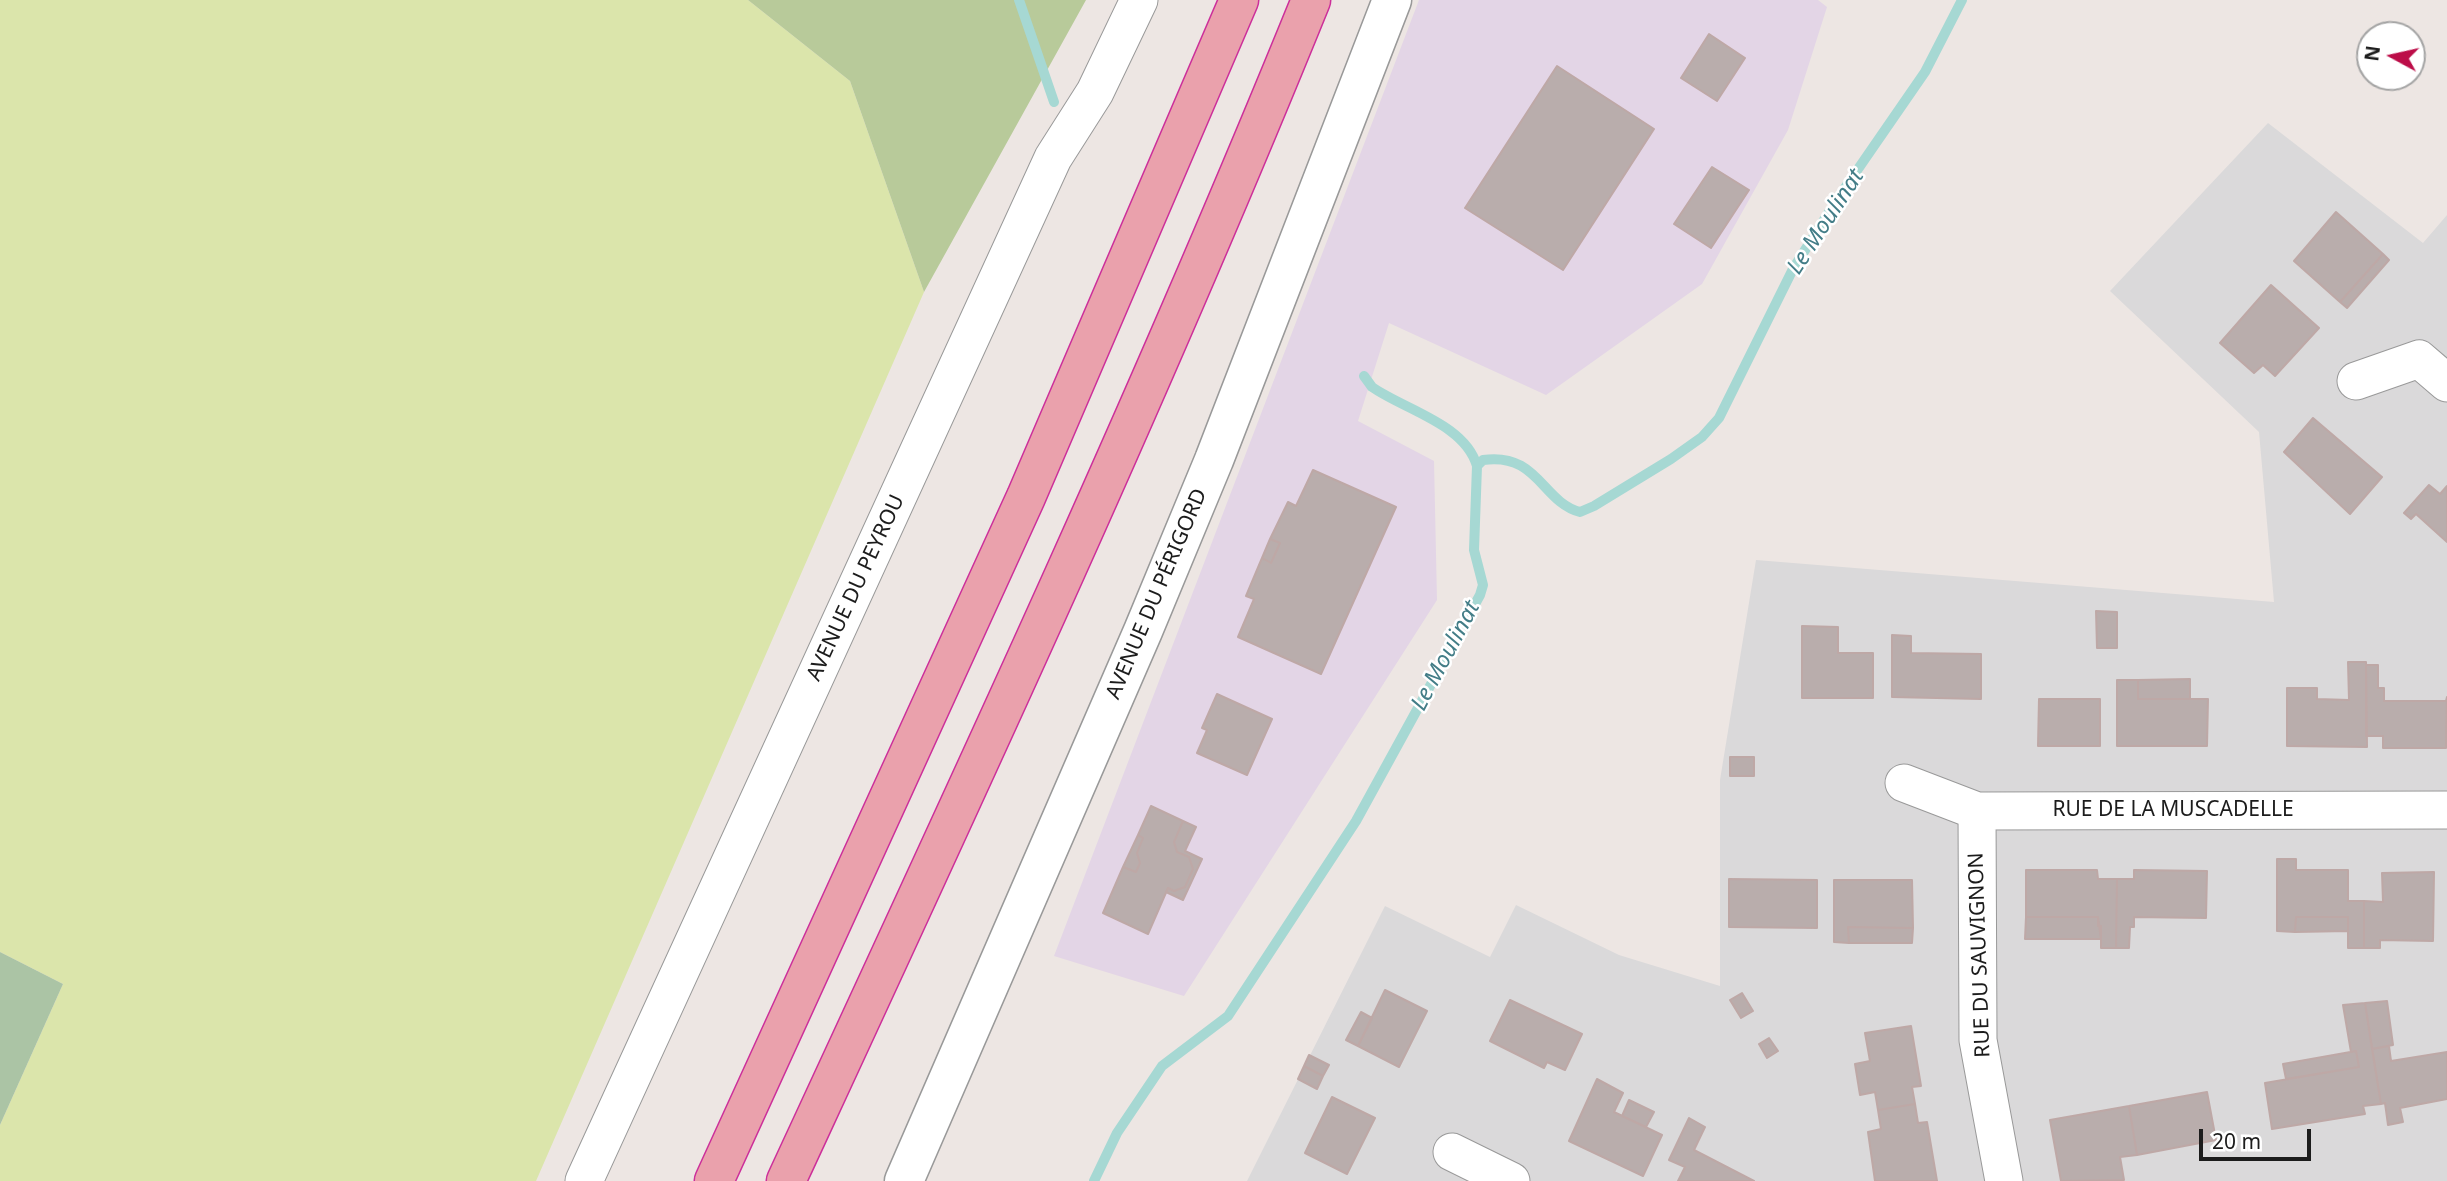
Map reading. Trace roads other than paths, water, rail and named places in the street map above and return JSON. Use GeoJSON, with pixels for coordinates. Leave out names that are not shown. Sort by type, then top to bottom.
{"type":"FeatureCollection","features":[{"type":"Feature","properties":{"kind":"highway"},"geometry":{"type":"LineString","coordinates":[[714,1181],[1026,498],[1239,0]]}},
{"type":"Feature","properties":{"kind":"highway"},"geometry":{"type":"LineString","coordinates":[[786,1181],[1105,479],[1242,169],[1311,0]]}},
{"type":"Feature","properties":{"kind":"street","name":"AVENUE DU PEYROU"},"geometry":{"type":"LineString","coordinates":[[584,1181],[1052,158],[1095,92],[1139,0]]}},
{"type":"Feature","properties":{"kind":"street","name":"AVENUE DU PÉRIGORD"},"geometry":{"type":"LineString","coordinates":[[904,1181],[1199,497],[1392,0]]}},
{"type":"Feature","properties":{"kind":"street"},"geometry":{"type":"LineString","coordinates":[[2356,381],[2419,359],[2447,383]]}},
{"type":"Feature","properties":{"kind":"street","name":"RUE DE LA MUSCADELLE"},"geometry":{"type":"LineString","coordinates":[[1904,783],[1977,811],[2447,810]]}},
{"type":"Feature","properties":{"kind":"street","name":"RUE DU SAUVIGNON"},"geometry":{"type":"LineString","coordinates":[[1977,811],[1978,1040],[2004,1181]]}},
{"type":"Feature","properties":{"kind":"street"},"geometry":{"type":"LineString","coordinates":[[1452,1152],[1511,1181]]}},
{"type":"Feature","properties":{"kind":"waterway"},"geometry":{"type":"LineString","coordinates":[[1019,0],[1054,102]]}},
{"type":"Feature","properties":{"kind":"waterway","name":"Le Moulinat"},"geometry":{"type":"LineString","coordinates":[[1477,466],[1483,460],[1516,463],[1528,470],[1567,507],[1580,512],[1671,459],[1702,437],[1719,418],[1793,269],[1838,198],[1925,72],[1962,0]]}},
{"type":"Feature","properties":{"kind":"waterway","name":"Le Moulinat"},"geometry":{"type":"LineString","coordinates":[[1094,1181],[1117,1133],[1162,1066],[1228,1016],[1356,821],[1480,595],[1483,585],[1474,550],[1477,466],[1470,451],[1447,429],[1372,387],[1364,376]]}}]}
